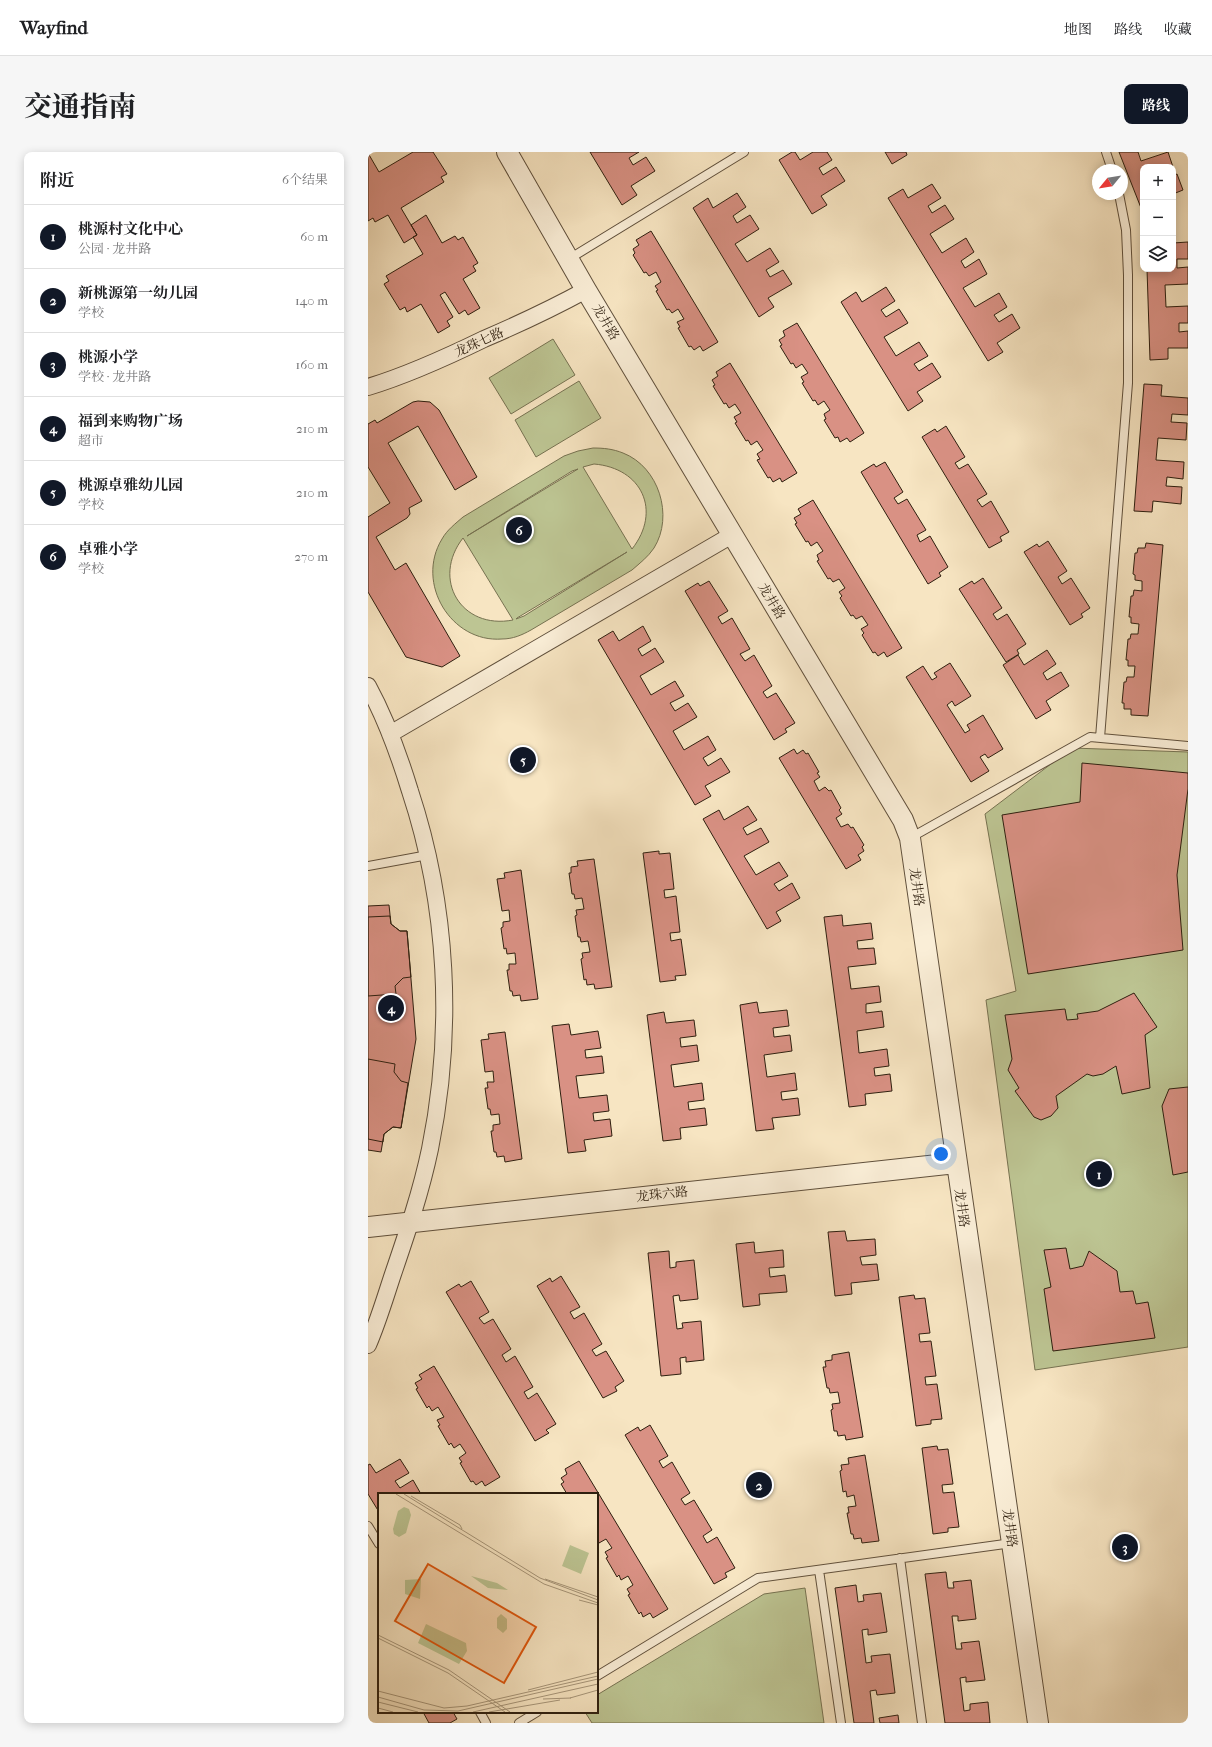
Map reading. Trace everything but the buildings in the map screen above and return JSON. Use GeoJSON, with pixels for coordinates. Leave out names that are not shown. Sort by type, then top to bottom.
{"type":"FeatureCollection","features":[{"type":"Feature","properties":{"kind":"street","name":"龙井路"},"geometry":{"type":"LineString","coordinates":[[507,152],[586,290],[902,820],[910,838],[1038,1723]]}},
{"type":"Feature","properties":{"kind":"street","name":"龙珠七路"},"geometry":{"type":"LineString","coordinates":[[368,387],[383,383],[459,351],[561,304],[586,290]]}},
{"type":"Feature","properties":{"kind":"street"},"geometry":{"type":"LineString","coordinates":[[390,734],[732,535]]}},
{"type":"Feature","properties":{"kind":"street"},"geometry":{"type":"LineString","coordinates":[[368,686],[390,734],[417,811],[428,855],[435,892],[443,958],[444,1040],[441,1077],[433,1128],[421,1186],[411,1222],[368,1345]]}},
{"type":"Feature","properties":{"kind":"street","name":"龙珠六路"},"geometry":{"type":"LineString","coordinates":[[368,1226],[956,1163]]}},
{"type":"Feature","properties":{"kind":"lane"},"geometry":{"type":"LineString","coordinates":[[569,259],[744,152]]}},
{"type":"Feature","properties":{"kind":"lane"},"geometry":{"type":"LineString","coordinates":[[1106,152],[1110,164]]}},
{"type":"Feature","properties":{"kind":"lane"},"geometry":{"type":"LineString","coordinates":[[1100,738],[1128,383],[1128,275],[1126,230],[1120,200]]}},
{"type":"Feature","properties":{"kind":"lane"},"geometry":{"type":"LineString","coordinates":[[910,838],[1090,737],[1188,746]]}},
{"type":"Feature","properties":{"kind":"lane"},"geometry":{"type":"LineString","coordinates":[[368,866],[428,855]]}},
{"type":"Feature","properties":{"kind":"lane"},"geometry":{"type":"LineString","coordinates":[[368,1526],[378,1542]]}},
{"type":"Feature","properties":{"kind":"lane"},"geometry":{"type":"LineString","coordinates":[[598,1675],[758,1578],[1012,1543]]}},
{"type":"Feature","properties":{"kind":"lane"},"geometry":{"type":"LineString","coordinates":[[900,1558],[922,1723]]}},
{"type":"Feature","properties":{"kind":"lane"},"geometry":{"type":"LineString","coordinates":[[819,1570],[841,1723]]}},
{"type":"Feature","properties":{"kind":"lane"},"geometry":{"type":"LineString","coordinates":[[481,1713],[486,1723]]}},
{"type":"Feature","properties":{"kind":"lane"},"geometry":{"type":"LineString","coordinates":[[519,1723],[535,1713]]}},
{"type":"Feature","properties":{"kind":"green space"},"geometry":{"type":"Polygon","coordinates":[[[553,339],[575,375],[511,414],[489,378],[553,339]]]}},
{"type":"Feature","properties":{"kind":"green space"},"geometry":{"type":"Polygon","coordinates":[[[579,381],[601,418],[536,457],[515,420],[579,381]]]}},
{"type":"Feature","properties":{"kind":"green space"},"geometry":{"type":"Polygon","coordinates":[[[593,448],[616,451],[635,460],[646,469],[660,494],[662,508],[663,522],[660,535],[654,548],[647,557],[632,570],[524,634],[502,639],[484,638],[467,631],[453,621],[443,607],[436,591],[433,574],[435,556],[442,539],[463,517],[564,456],[593,448]],[[594,464],[583,467],[632,549],[641,535],[645,520],[646,506],[642,494],[635,483],[624,474],[611,467],[594,464]],[[578,469],[572,471],[467,536],[578,469]],[[463,538],[454,554],[450,570],[451,585],[456,598],[466,609],[479,617],[495,621],[513,620],[463,538]],[[627,552],[516,619],[524,616],[627,552]]]}},
{"type":"Feature","properties":{"kind":"green space"},"geometry":{"type":"Polygon","coordinates":[[[1072,748],[1188,752],[1188,1347],[1035,1370],[986,1000],[1016,991],[985,814],[1072,748]]]}},
{"type":"Feature","properties":{"kind":"green space"},"geometry":{"type":"Polygon","coordinates":[[[805,1588],[824,1723],[592,1723],[586,1713],[598,1713],[598,1694],[764,1594],[805,1588]]]}},
{"type":"Feature","properties":{"kind":"place","name":"卓雅小学"},"geometry":{"type":"Point","coordinates":[519,530]}},
{"type":"Feature","properties":{"kind":"place","name":"桃源卓雅幼儿园"},"geometry":{"type":"Point","coordinates":[523,760]}},
{"type":"Feature","properties":{"kind":"place","name":"福到来购物广场"},"geometry":{"type":"Point","coordinates":[391,1008]}},
{"type":"Feature","properties":{"kind":"place","name":"桃源村文化中心"},"geometry":{"type":"Point","coordinates":[1099,1174]}},
{"type":"Feature","properties":{"kind":"place","name":"新桃源第一幼儿园"},"geometry":{"type":"Point","coordinates":[759,1485]}},
{"type":"Feature","properties":{"kind":"place","name":"桃源小学"},"geometry":{"type":"Point","coordinates":[1125,1547]}}]}
